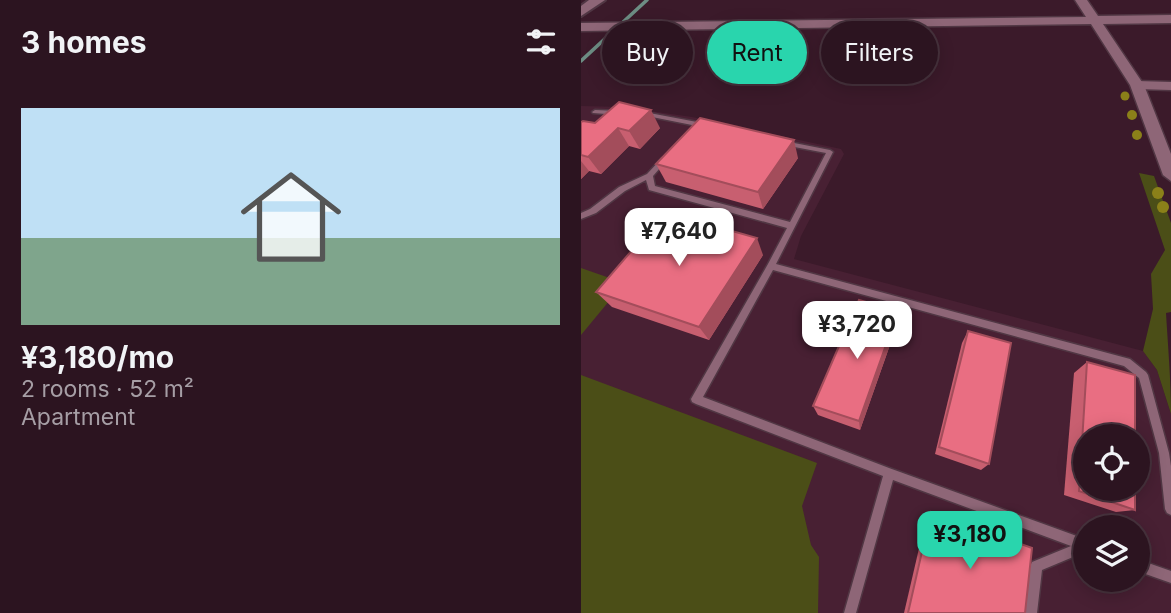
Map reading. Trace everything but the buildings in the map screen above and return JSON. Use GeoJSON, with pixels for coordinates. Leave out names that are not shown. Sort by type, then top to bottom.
{"type":"FeatureCollection","features":[{"type":"Feature","properties":{"kind":"main road"},"geometry":{"type":"LineString","coordinates":[[581,12],[598,0]]}},
{"type":"Feature","properties":{"kind":"street"},"geometry":{"type":"LineString","coordinates":[[1081,0],[1137,85],[1165,143],[1171,175]]}},
{"type":"Feature","properties":{"kind":"street"},"geometry":{"type":"LineString","coordinates":[[587,23],[1092,16],[1171,12]]}},
{"type":"Feature","properties":{"kind":"street"},"geometry":{"type":"LineString","coordinates":[[1092,16],[1171,19]]}},
{"type":"Feature","properties":{"kind":"street"},"geometry":{"type":"LineString","coordinates":[[1137,85],[1171,86]]}},
{"type":"Feature","properties":{"kind":"lane"},"geometry":{"type":"LineString","coordinates":[[595,112],[642,114],[711,127]]}},
{"type":"Feature","properties":{"kind":"lane"},"geometry":{"type":"LineString","coordinates":[[689,132],[697,124]]}},
{"type":"Feature","properties":{"kind":"lane"},"geometry":{"type":"LineString","coordinates":[[777,141],[830,152],[771,266],[696,399],[1073,542]]}},
{"type":"Feature","properties":{"kind":"lane"},"geometry":{"type":"LineString","coordinates":[[581,216],[649,176],[673,150]]}},
{"type":"Feature","properties":{"kind":"lane"},"geometry":{"type":"LineString","coordinates":[[649,176],[652,188],[662,192],[792,226]]}},
{"type":"Feature","properties":{"kind":"lane"},"geometry":{"type":"LineString","coordinates":[[771,266],[1127,362],[1143,375],[1164,453],[1171,509]]}},
{"type":"Feature","properties":{"kind":"lane"},"geometry":{"type":"LineString","coordinates":[[850,613],[889,473]]}},
{"type":"Feature","properties":{"kind":"lane"},"geometry":{"type":"LineString","coordinates":[[1031,613],[1036,566],[1073,551]]}},
{"type":"Feature","properties":{"kind":"lane"},"geometry":{"type":"LineString","coordinates":[[1150,570],[1171,577]]}},
{"type":"Feature","properties":{"kind":"shaded area"},"geometry":{"type":"Polygon","coordinates":[[[581,106],[622,107],[692,117],[841,149],[844,154],[801,236],[794,259],[1143,351],[1157,370],[1171,414],[1171,613],[581,613],[581,106]]]}},
{"type":"Feature","properties":{"kind":"green space"},"geometry":{"type":"Polygon","coordinates":[[[1139,173],[1154,176],[1171,223],[1171,312],[1166,313],[1171,414],[1157,370],[1143,351],[1153,309],[1151,274],[1165,250],[1139,173]]]}},
{"type":"Feature","properties":{"kind":"green space"},"geometry":{"type":"Polygon","coordinates":[[[581,268],[624,283],[581,335],[581,268]]]}},
{"type":"Feature","properties":{"kind":"green space"},"geometry":{"type":"Polygon","coordinates":[[[581,375],[817,463],[802,506],[811,545],[819,557],[818,613],[581,613],[581,375]]]}},
{"type":"Feature","properties":{"kind":"waterway"},"geometry":{"type":"LineString","coordinates":[[581,61],[647,0]]}}]}
